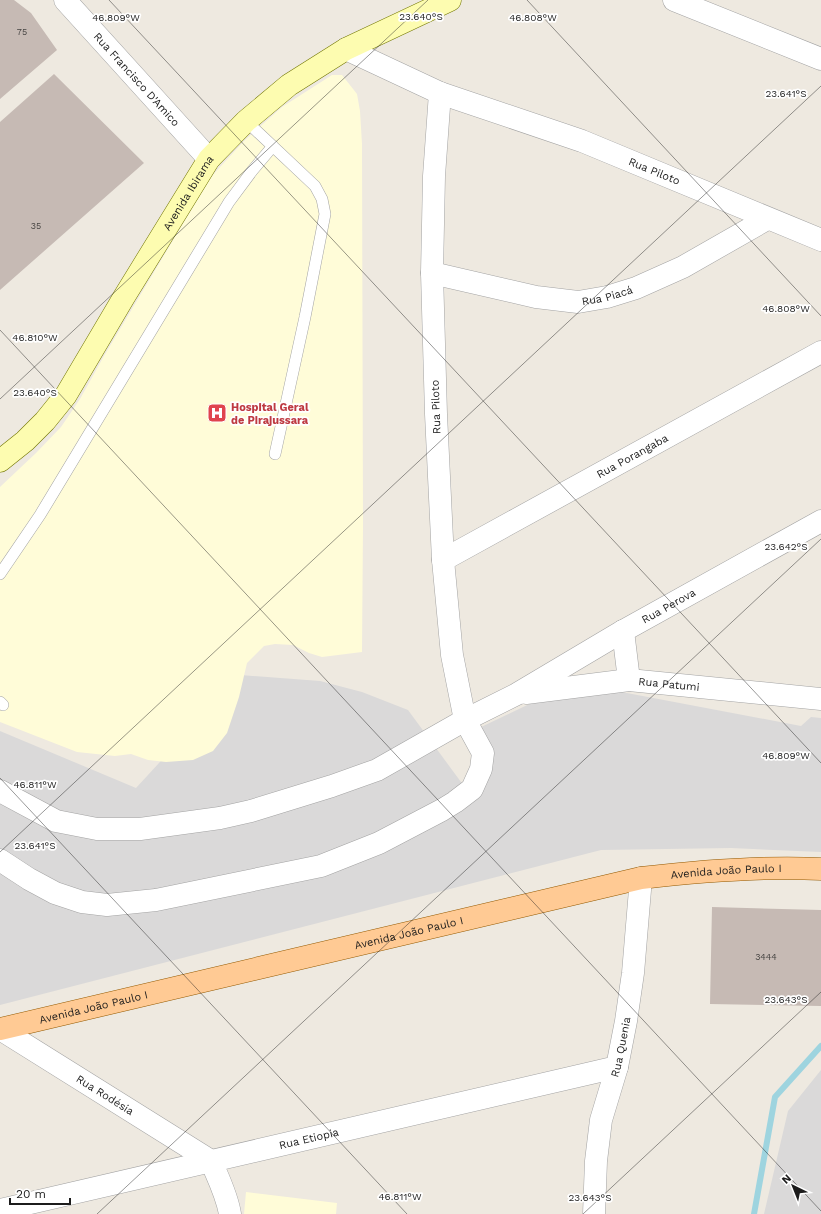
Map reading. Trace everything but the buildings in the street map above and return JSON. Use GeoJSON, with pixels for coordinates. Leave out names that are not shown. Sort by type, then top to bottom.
{"type":"FeatureCollection","features":[{"type":"Feature","properties":{"kind":"main road","name":"Avenida Ibirama"},"geometry":{"type":"LineString","coordinates":[[0,461],[25,441],[66,395],[124,297],[210,159],[246,121],[289,85],[346,49],[450,0]]}},
{"type":"Feature","properties":{"kind":"main road","name":"Avenida João Paulo I"},"geometry":{"type":"LineString","coordinates":[[0,1029],[641,878],[694,872],[785,867],[821,869]]}},
{"type":"Feature","properties":{"kind":"street","name":"Rua Francisco D'Amico"},"geometry":{"type":"LineString","coordinates":[[65,0],[210,159]]}},
{"type":"Feature","properties":{"kind":"street"},"geometry":{"type":"LineString","coordinates":[[674,0],[821,59]]}},
{"type":"Feature","properties":{"kind":"street","name":"Rua Piloto"},"geometry":{"type":"LineString","coordinates":[[346,49],[440,93],[582,140],[767,219],[821,240]]}},
{"type":"Feature","properties":{"kind":"street","name":"Rua Piloto"},"geometry":{"type":"LineString","coordinates":[[0,860],[29,879],[56,893],[82,902],[107,905],[156,900],[321,866],[379,843],[442,810],[472,789],[481,768],[483,753],[465,720],[452,655],[443,560],[436,414],[432,273],[434,176],[440,93]]}},
{"type":"Feature","properties":{"kind":"street","name":"Rua Piacá"},"geometry":{"type":"LineString","coordinates":[[432,273],[536,297],[578,302],[607,297],[636,288],[683,267],[767,219]]}},
{"type":"Feature","properties":{"kind":"street","name":"Rua Porangaba"},"geometry":{"type":"LineString","coordinates":[[443,560],[821,352]]}},
{"type":"Feature","properties":{"kind":"street","name":"Rua Perova"},"geometry":{"type":"LineString","coordinates":[[0,790],[56,821],[97,829],[140,829],[220,818],[251,811],[332,786],[377,770],[465,720],[517,694],[623,631],[821,520]]}},
{"type":"Feature","properties":{"kind":"street"},"geometry":{"type":"LineString","coordinates":[[623,631],[629,680]]}},
{"type":"Feature","properties":{"kind":"street","name":"Rua Patumi"},"geometry":{"type":"LineString","coordinates":[[517,694],[629,680],[820,698]]}},
{"type":"Feature","properties":{"kind":"street","name":"Rua Quenia"},"geometry":{"type":"LineString","coordinates":[[594,1214],[596,1161],[601,1120],[617,1067],[634,973],[641,878]]}},
{"type":"Feature","properties":{"kind":"street","name":"Rua Rodésia"},"geometry":{"type":"LineString","coordinates":[[0,1029],[211,1161]]}},
{"type":"Feature","properties":{"kind":"street","name":"Rua Etiopia"},"geometry":{"type":"LineString","coordinates":[[0,1210],[617,1067]]}},
{"type":"Feature","properties":{"kind":"street"},"geometry":{"type":"LineString","coordinates":[[211,1161],[228,1204],[230,1214]]}},
{"type":"Feature","properties":{"kind":"lane"},"geometry":{"type":"LineString","coordinates":[[246,121],[315,186],[322,199],[325,214],[276,454]]}},
{"type":"Feature","properties":{"kind":"lane"},"geometry":{"type":"LineString","coordinates":[[0,574],[40,515],[229,202],[273,146]]}},
{"type":"Feature","properties":{"kind":"shaded area","name":"Hospital Geral de Pirajussara"},"geometry":{"type":"Polygon","coordinates":[[[332,75],[342,75],[357,94],[360,111],[362,144],[362,652],[322,657],[309,653],[293,645],[275,644],[264,646],[247,663],[239,697],[227,733],[213,751],[193,760],[166,762],[148,760],[131,754],[115,756],[77,752],[0,722],[0,487],[61,427],[80,399],[210,178],[244,141],[282,107],[332,75]]]}},
{"type":"Feature","properties":{"kind":"shaded area"},"geometry":{"type":"Polygon","coordinates":[[[240,675],[320,681],[362,692],[408,710],[472,797],[479,728],[544,697],[611,690],[801,726],[811,717],[821,718],[821,852],[731,848],[601,850],[0,1005],[0,731],[136,788],[240,675]]]}},
{"type":"Feature","properties":{"kind":"shaded area"},"geometry":{"type":"Polygon","coordinates":[[[821,1070],[821,1214],[764,1214],[788,1111],[821,1070]]]}},
{"type":"Feature","properties":{"kind":"shaded area"},"geometry":{"type":"Polygon","coordinates":[[[246,1192],[337,1203],[336,1214],[244,1214],[246,1192]]]}},
{"type":"Feature","properties":{"kind":"waterway"},"geometry":{"type":"LineString","coordinates":[[754,1214],[775,1097],[821,1046]]}},
{"type":"Feature","properties":{"kind":"place","name":"Hospital Geral de Pirajussara"},"geometry":{"type":"Point","coordinates":[217,413]}}]}
